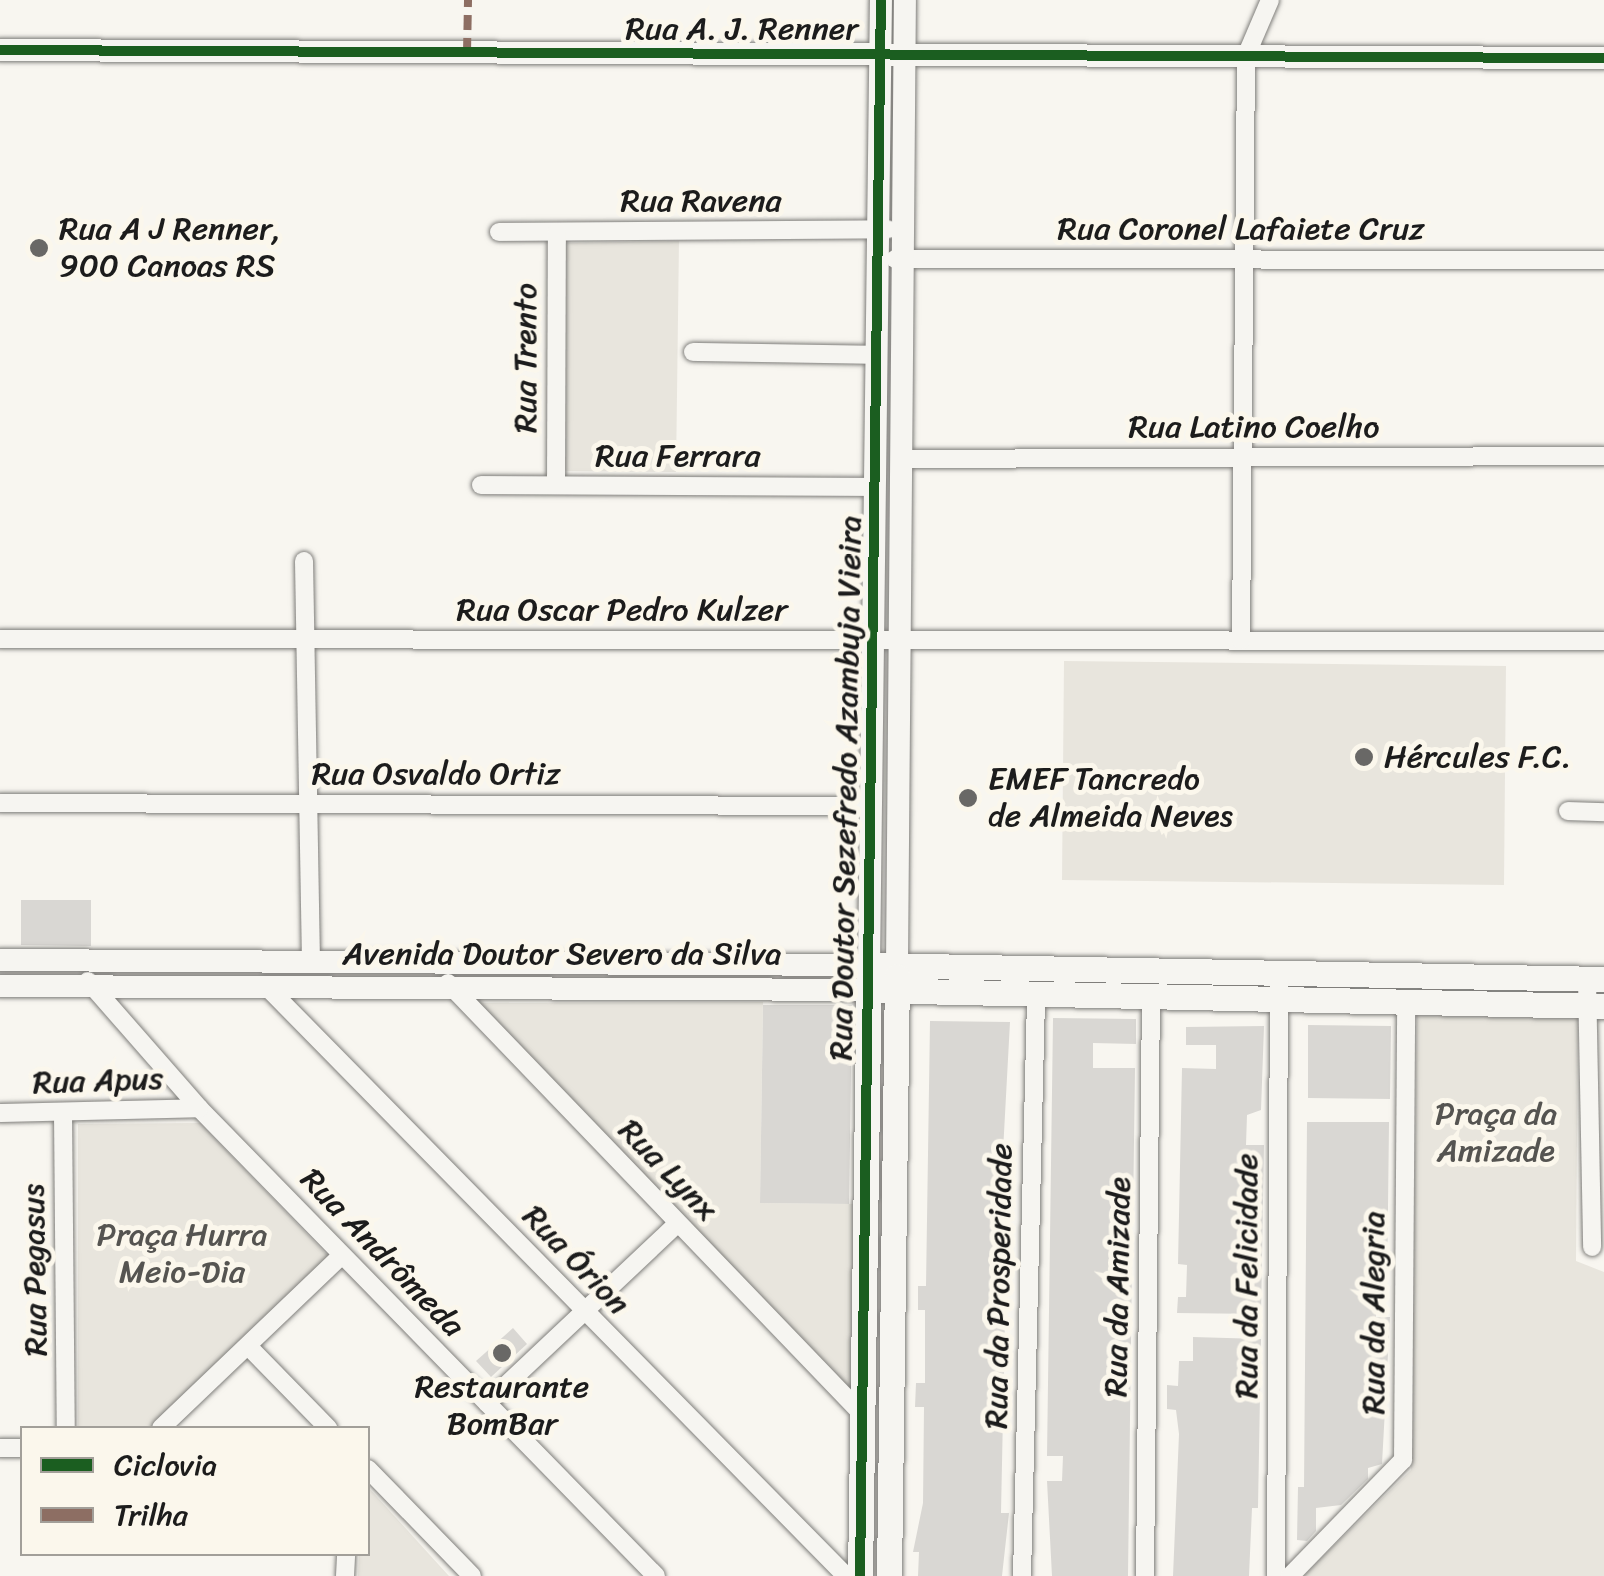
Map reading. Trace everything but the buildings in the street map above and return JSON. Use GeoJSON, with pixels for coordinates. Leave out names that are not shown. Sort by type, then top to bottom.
{"type":"FeatureCollection","features":[{"type":"Feature","properties":{"kind":"main road","name":"Avenida Doutor Severo da Silva"},"geometry":{"type":"LineString","coordinates":[[868,977],[1596,979]]}},
{"type":"Feature","properties":{"kind":"main road","name":"Rua Doutor Sezefredo Azambuja Vieira"},"geometry":{"type":"LineString","coordinates":[[860,1576],[868,977]]}},
{"type":"Feature","properties":{"kind":"main road","name":"Avenida Doutor Severo da Silva"},"geometry":{"type":"LineString","coordinates":[[897,978],[1036,997],[1279,1004],[1596,1006]]}},
{"type":"Feature","properties":{"kind":"main road","name":"Rua Doutor Sezefredo Azambuja Vieira"},"geometry":{"type":"LineString","coordinates":[[889,1576],[897,978]]}},
{"type":"Feature","properties":{"kind":"main road"},"geometry":{"type":"LineString","coordinates":[[866,1161],[894,1163]]}},
{"type":"Feature","properties":{"kind":"street","name":"Rua Doutor Sezefredo Azambuja Vieira"},"geometry":{"type":"LineString","coordinates":[[868,977],[880,0]]}},
{"type":"Feature","properties":{"kind":"street","name":"Rua Doutor Sezefredo Azambuja Vieira"},"geometry":{"type":"LineString","coordinates":[[897,978],[906,0]]}},
{"type":"Feature","properties":{"kind":"street"},"geometry":{"type":"LineString","coordinates":[[1241,640],[1246,56],[1270,0]]}},
{"type":"Feature","properties":{"kind":"street","name":"Rua A. J. Renner"},"geometry":{"type":"LineString","coordinates":[[0,50],[1604,58]]}},
{"type":"Feature","properties":{"kind":"street","name":"Rua Ravena"},"geometry":{"type":"LineString","coordinates":[[498,232],[905,229]]}},
{"type":"Feature","properties":{"kind":"street","name":"Rua Trento"},"geometry":{"type":"LineString","coordinates":[[556,486],[557,232]]}},
{"type":"Feature","properties":{"kind":"street","name":"Rua Coronel Lafaiete Cruz"},"geometry":{"type":"LineString","coordinates":[[878,259],[1604,260]]}},
{"type":"Feature","properties":{"kind":"street"},"geometry":{"type":"LineString","coordinates":[[693,352],[877,355]]}},
{"type":"Feature","properties":{"kind":"street","name":"Rua Latino Coelho"},"geometry":{"type":"LineString","coordinates":[[903,459],[1604,456]]}},
{"type":"Feature","properties":{"kind":"street","name":"Rua Ferrara"},"geometry":{"type":"LineString","coordinates":[[480,486],[875,487]]}},
{"type":"Feature","properties":{"kind":"street"},"geometry":{"type":"LineString","coordinates":[[304,561],[311,961]]}},
{"type":"Feature","properties":{"kind":"street","name":"Rua Oscar Pedro Kulzer"},"geometry":{"type":"LineString","coordinates":[[0,639],[1604,640]]}},
{"type":"Feature","properties":{"kind":"street","name":"Rua Osvaldo Ortiz"},"geometry":{"type":"LineString","coordinates":[[0,803],[871,806]]}},
{"type":"Feature","properties":{"kind":"street"},"geometry":{"type":"LineString","coordinates":[[1568,811],[1604,812]]}},
{"type":"Feature","properties":{"kind":"street","name":"Avenida Doutor Severo da Silva"},"geometry":{"type":"LineString","coordinates":[[0,960],[776,962],[868,977]]}},
{"type":"Feature","properties":{"kind":"street"},"geometry":{"type":"LineString","coordinates":[[86,960],[88,988]]}},
{"type":"Feature","properties":{"kind":"street"},"geometry":{"type":"LineString","coordinates":[[448,961],[448,987]]}},
{"type":"Feature","properties":{"kind":"street"},"geometry":{"type":"LineString","coordinates":[[776,962],[776,987]]}},
{"type":"Feature","properties":{"kind":"street","name":"Rua da Felicidade"},"geometry":{"type":"LineString","coordinates":[[1276,1576],[1279,976]]}},
{"type":"Feature","properties":{"kind":"street","name":"Avenida Doutor Severo da Silva"},"geometry":{"type":"LineString","coordinates":[[0,986],[776,987],[868,977]]}},
{"type":"Feature","properties":{"kind":"street"},"geometry":{"type":"LineString","coordinates":[[1592,1247],[1598,1181],[1596,979]]}},
{"type":"Feature","properties":{"kind":"street","name":"Rua Órion"},"geometry":{"type":"LineString","coordinates":[[266,985],[846,1576]]}},
{"type":"Feature","properties":{"kind":"street","name":"Rua Lynx"},"geometry":{"type":"LineString","coordinates":[[448,987],[862,1414]]}},
{"type":"Feature","properties":{"kind":"street","name":"Rua Andrômeda"},"geometry":{"type":"LineString","coordinates":[[88,988],[198,1108],[656,1576]]}},
{"type":"Feature","properties":{"kind":"street","name":"Rua da Prosperidade"},"geometry":{"type":"LineString","coordinates":[[1022,1576],[1036,997]]}},
{"type":"Feature","properties":{"kind":"street","name":"Rua da Amizade"},"geometry":{"type":"LineString","coordinates":[[1145,1576],[1151,998]]}},
{"type":"Feature","properties":{"kind":"street","name":"Rua da Alegria"},"geometry":{"type":"LineString","coordinates":[[1290,1576],[1403,1460],[1406,1004]]}},
{"type":"Feature","properties":{"kind":"street","name":"Rua Apus"},"geometry":{"type":"LineString","coordinates":[[0,1113],[198,1108]]}},
{"type":"Feature","properties":{"kind":"street","name":"Rua Pegasus"},"geometry":{"type":"LineString","coordinates":[[63,1112],[66,1426]]}},
{"type":"Feature","properties":{"kind":"street"},"geometry":{"type":"LineString","coordinates":[[487,1403],[678,1223]]}},
{"type":"Feature","properties":{"kind":"street"},"geometry":{"type":"LineString","coordinates":[[163,1426],[342,1255]]}},
{"type":"Feature","properties":{"kind":"street"},"geometry":{"type":"LineString","coordinates":[[248,1346],[326,1426]]}},
{"type":"Feature","properties":{"kind":"street"},"geometry":{"type":"LineString","coordinates":[[370,1471],[472,1576]]}},
{"type":"Feature","properties":{"kind":"shaded area"},"geometry":{"type":"Polygon","coordinates":[[[679,241],[676,472],[563,471],[564,243],[679,241]]]}},
{"type":"Feature","properties":{"kind":"shaded area"},"geometry":{"type":"Polygon","coordinates":[[[1064,661],[1506,666],[1504,885],[1062,880],[1064,661]]]}},
{"type":"Feature","properties":{"kind":"shaded area"},"geometry":{"type":"Polygon","coordinates":[[[763,1002],[760,1203],[855,1204],[855,1396],[472,1003],[763,1002]]]}},
{"type":"Feature","properties":{"kind":"shaded area"},"geometry":{"type":"Polygon","coordinates":[[[1417,1013],[1578,1016],[1576,1261],[1604,1272],[1604,1576],[1303,1576],[1411,1470],[1417,1013]]]}},
{"type":"Feature","properties":{"kind":"shaded area","name":"Praça Hurra Meio-Dia"},"geometry":{"type":"Polygon","coordinates":[[[200,1123],[328,1256],[152,1426],[78,1426],[78,1124],[200,1123]]]}},
{"type":"Feature","properties":{"kind":"shaded area"},"geometry":{"type":"Polygon","coordinates":[[[370,1489],[449,1576],[358,1576],[359,1556],[370,1556],[370,1489]]]}},
{"type":"Feature","properties":{"kind":"marked path"},"geometry":{"type":"LineString","coordinates":[[467,53],[468,0]]}},
{"type":"Feature","properties":{"kind":"cycle path"},"geometry":{"type":"LineString","coordinates":[[860,1576],[881,0]]}},
{"type":"Feature","properties":{"kind":"cycle path"},"geometry":{"type":"LineString","coordinates":[[0,50],[1604,58]]}},
{"type":"Feature","properties":{"kind":"place","name":"Rua A J Renner, 900 Canoas RS"},"geometry":{"type":"Point","coordinates":[39,248]}},
{"type":"Feature","properties":{"kind":"place","name":"Hércules F.C."},"geometry":{"type":"Point","coordinates":[1364,757]}},
{"type":"Feature","properties":{"kind":"place","name":"EMEF Tancredo de Almeida Neves"},"geometry":{"type":"Point","coordinates":[968,798]}},
{"type":"Feature","properties":{"kind":"place","name":"Restaurante BomBar"},"geometry":{"type":"Point","coordinates":[502,1353]}},
{"type":"Feature","properties":{"kind":"park label","name":"Praça da Amizade"},"geometry":{"type":"Point","coordinates":[1496,1134]}}]}
